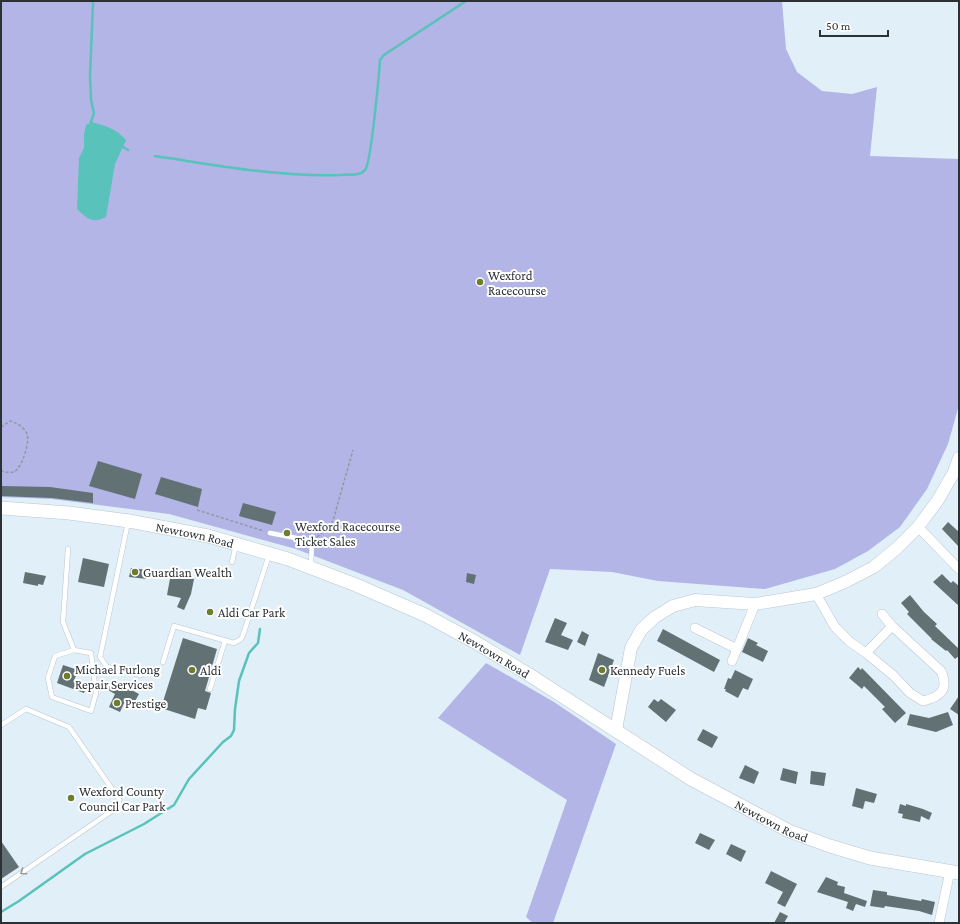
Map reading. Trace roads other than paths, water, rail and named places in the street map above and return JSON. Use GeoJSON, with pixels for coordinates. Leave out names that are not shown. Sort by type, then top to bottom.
{"type":"FeatureCollection","features":[{"type":"Feature","properties":{"kind":"main road","name":"Newtown Road"},"geometry":{"type":"LineString","coordinates":[[1,508],[69,513],[129,521],[208,536],[270,554],[356,585],[424,615],[524,671],[691,779],[789,830],[830,846],[870,858],[954,872]]}},
{"type":"Feature","properties":{"kind":"street"},"geometry":{"type":"LineString","coordinates":[[616,730],[631,648],[641,630],[655,616],[673,606],[694,600],[755,604],[816,594],[845,582],[874,567],[897,548],[918,527],[938,500],[954,472],[959,458]]}},
{"type":"Feature","properties":{"kind":"street"},"geometry":{"type":"LineString","coordinates":[[918,527],[959,569]]}},
{"type":"Feature","properties":{"kind":"street"},"geometry":{"type":"LineString","coordinates":[[816,594],[835,627],[850,642],[893,675],[910,693],[923,701],[934,699],[943,690],[945,680],[941,671],[892,626],[882,614]]}},
{"type":"Feature","properties":{"kind":"street"},"geometry":{"type":"LineString","coordinates":[[732,661],[755,604]]}},
{"type":"Feature","properties":{"kind":"street"},"geometry":{"type":"LineString","coordinates":[[866,653],[892,626]]}},
{"type":"Feature","properties":{"kind":"street"},"geometry":{"type":"LineString","coordinates":[[695,628],[737,649]]}},
{"type":"Feature","properties":{"kind":"street"},"geometry":{"type":"LineString","coordinates":[[939,923],[954,872]]}},
{"type":"Feature","properties":{"kind":"lane"},"geometry":{"type":"LineString","coordinates":[[129,521],[100,657],[107,667],[141,675]]}},
{"type":"Feature","properties":{"kind":"lane"},"geometry":{"type":"LineString","coordinates":[[270,533],[312,542],[311,568]]}},
{"type":"Feature","properties":{"kind":"lane"},"geometry":{"type":"LineString","coordinates":[[232,562],[237,544]]}},
{"type":"Feature","properties":{"kind":"lane"},"geometry":{"type":"LineString","coordinates":[[68,549],[63,622],[74,650]]}},
{"type":"Feature","properties":{"kind":"lane"},"geometry":{"type":"LineString","coordinates":[[163,662],[174,626],[234,643],[241,639],[270,554]]}},
{"type":"Feature","properties":{"kind":"lane"},"geometry":{"type":"LineString","coordinates":[[210,689],[225,641]]}},
{"type":"Feature","properties":{"kind":"lane"},"geometry":{"type":"LineString","coordinates":[[74,650],[90,653],[96,692],[91,711],[52,697],[48,678],[54,656],[74,650]]}},
{"type":"Feature","properties":{"kind":"lane"},"geometry":{"type":"LineString","coordinates":[[1,725],[26,708],[69,727],[118,799],[119,806],[1,887]]}},
{"type":"Feature","properties":{"kind":"waterway"},"geometry":{"type":"LineString","coordinates":[[155,156],[247,170],[316,175],[360,174],[365,170],[370,152],[380,60],[384,55],[466,1]]}},
{"type":"Feature","properties":{"kind":"waterway"},"geometry":{"type":"LineString","coordinates":[[91,122],[94,113],[91,100],[90,76],[93,3]]}},
{"type":"Feature","properties":{"kind":"waterway"},"geometry":{"type":"LineString","coordinates":[[123,147],[128,150]]}},
{"type":"Feature","properties":{"kind":"waterway"},"geometry":{"type":"LineString","coordinates":[[1,912],[85,854],[144,824],[174,805],[189,779],[223,742],[231,736],[234,730],[239,681],[249,653],[258,643],[260,629]]}},
{"type":"Feature","properties":{"kind":"place","name":"Wexford Racecourse"},"geometry":{"type":"Point","coordinates":[480,282]}},
{"type":"Feature","properties":{"kind":"place","name":"Wexford Racecourse Ticket Sales"},"geometry":{"type":"Point","coordinates":[287,533]}},
{"type":"Feature","properties":{"kind":"place","name":"Guardian Wealth"},"geometry":{"type":"Point","coordinates":[135,572]}},
{"type":"Feature","properties":{"kind":"place","name":"Aldi Car Park"},"geometry":{"type":"Point","coordinates":[210,612]}},
{"type":"Feature","properties":{"kind":"place","name":"Aldi"},"geometry":{"type":"Point","coordinates":[192,670]}},
{"type":"Feature","properties":{"kind":"place","name":"Kennedy Fuels"},"geometry":{"type":"Point","coordinates":[602,670]}},
{"type":"Feature","properties":{"kind":"place","name":"Michael Furlong Repair Services"},"geometry":{"type":"Point","coordinates":[67,676]}},
{"type":"Feature","properties":{"kind":"place","name":"Prestige"},"geometry":{"type":"Point","coordinates":[117,703]}},
{"type":"Feature","properties":{"kind":"place","name":"Wexford County Council Car Park"},"geometry":{"type":"Point","coordinates":[71,798]}}]}
